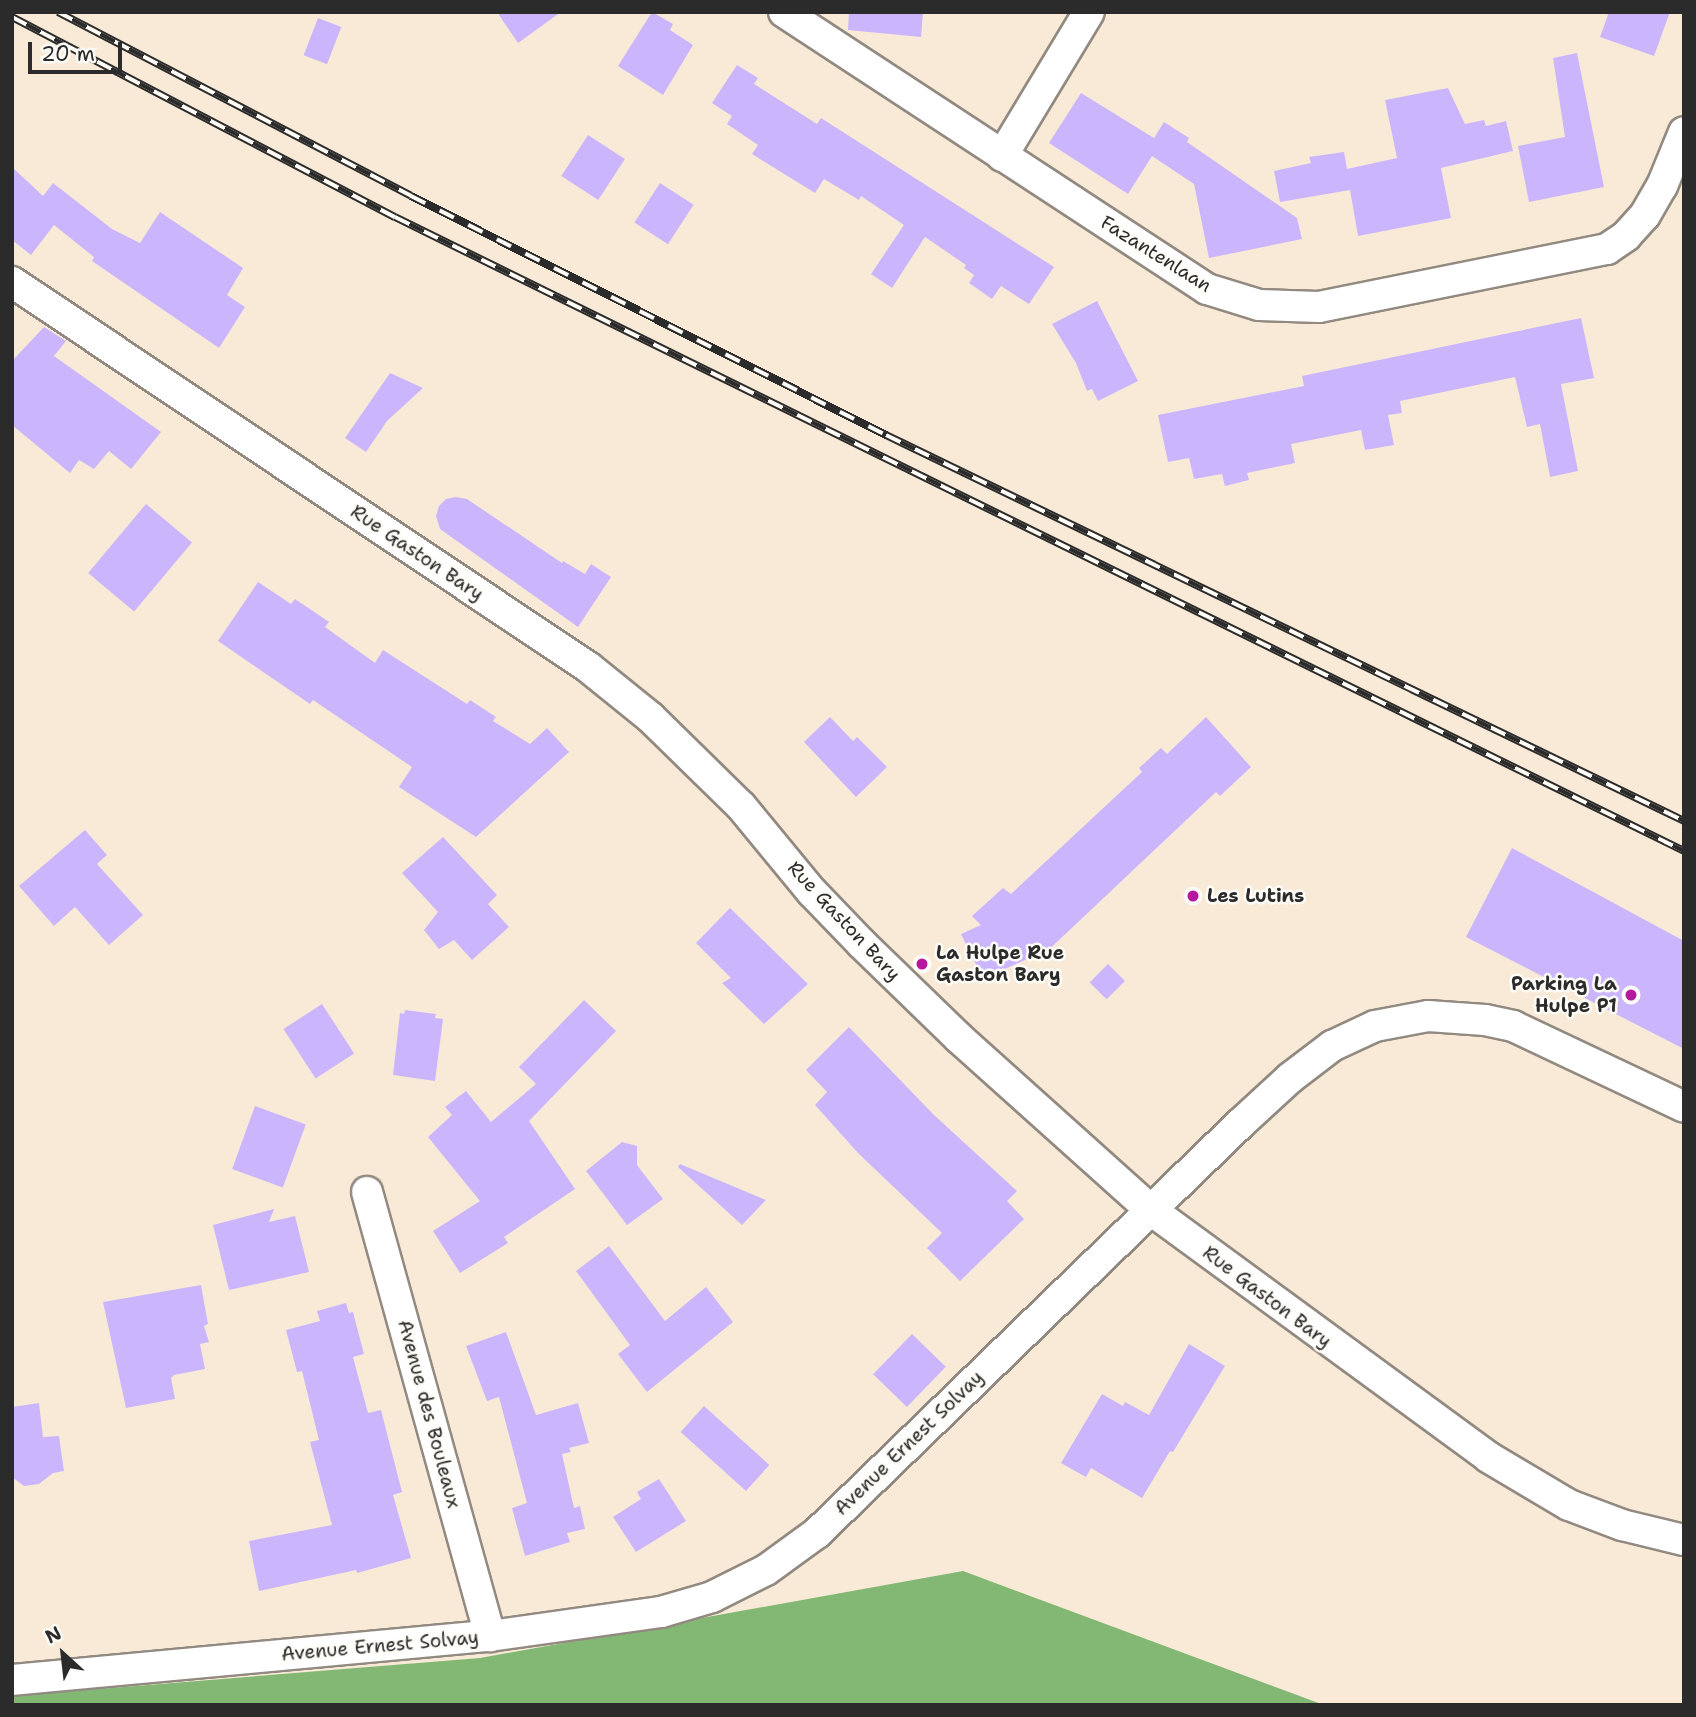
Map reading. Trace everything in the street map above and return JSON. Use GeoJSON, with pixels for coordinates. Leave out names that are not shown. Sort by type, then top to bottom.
{"type":"FeatureCollection","features":[{"type":"Feature","properties":{"kind":"street","name":"Fazantenlaan"},"geometry":{"type":"LineString","coordinates":[[784,12],[1207,289],[1259,306],[1319,307],[1607,249],[1626,236],[1645,215],[1662,186],[1684,132]]}},
{"type":"Feature","properties":{"kind":"street"},"geometry":{"type":"LineString","coordinates":[[1002,156],[1089,12]]}},
{"type":"Feature","properties":{"kind":"street","name":"Rue Gaston Bary"},"geometry":{"type":"LineString","coordinates":[[12,282],[587,667],[650,717],[741,806],[812,892],[862,944],[959,1038],[1151,1210],[1488,1457],[1569,1505],[1622,1525],[1684,1540]]}},
{"type":"Feature","properties":{"kind":"street","name":"Avenue Ernest Solvay"},"geometry":{"type":"LineString","coordinates":[[12,1680],[490,1636],[661,1612],[712,1597],[766,1570],[817,1532],[1290,1078],[1332,1046],[1376,1026],[1428,1016],[1485,1020],[1513,1026],[1684,1107]]}},
{"type":"Feature","properties":{"kind":"street","name":"Avenue des Bouleaux"},"geometry":{"type":"LineString","coordinates":[[367,1192],[490,1636]]}},
{"type":"Feature","properties":{"kind":"green space"},"geometry":{"type":"Polygon","coordinates":[[[963,1571],[1324,1705],[12,1705],[12,1696],[480,1658],[963,1571]]]}},
{"type":"Feature","properties":{"kind":"building"},"geometry":{"type":"Polygon","coordinates":[[[497,12],[561,12],[518,43],[497,12]]]}},
{"type":"Feature","properties":{"kind":"building"},"geometry":{"type":"Polygon","coordinates":[[[652,12],[673,24],[670,30],[693,45],[663,95],[618,66],[652,12]]]}},
{"type":"Feature","properties":{"kind":"building"},"geometry":{"type":"Polygon","coordinates":[[[849,12],[923,12],[921,37],[848,30],[849,12]]]}},
{"type":"Feature","properties":{"kind":"building"},"geometry":{"type":"Polygon","coordinates":[[[1609,12],[1670,12],[1654,56],[1600,37],[1609,12]]]}},
{"type":"Feature","properties":{"kind":"building"},"geometry":{"type":"Polygon","coordinates":[[[318,18],[341,27],[327,64],[304,55],[318,18]]]}},
{"type":"Feature","properties":{"kind":"building"},"geometry":{"type":"Polygon","coordinates":[[[1577,53],[1604,187],[1529,202],[1518,146],[1565,137],[1553,58],[1577,53]]]}},
{"type":"Feature","properties":{"kind":"building"},"geometry":{"type":"Polygon","coordinates":[[[737,65],[758,78],[754,84],[817,124],[821,118],[1054,267],[1029,304],[1001,286],[992,299],[969,283],[974,275],[964,268],[966,265],[925,237],[892,288],[871,274],[904,225],[861,196],[859,200],[824,179],[815,193],[752,154],[758,145],[727,124],[732,116],[712,103],[737,65]]]}},
{"type":"Feature","properties":{"kind":"building"},"geometry":{"type":"Polygon","coordinates":[[[1448,88],[1465,124],[1484,120],[1486,126],[1506,121],[1513,151],[1441,168],[1451,218],[1358,236],[1350,190],[1280,202],[1274,171],[1311,163],[1309,157],[1344,152],[1347,169],[1397,158],[1385,100],[1448,88]]]}},
{"type":"Feature","properties":{"kind":"building"},"geometry":{"type":"Polygon","coordinates":[[[1081,93],[1154,138],[1164,122],[1189,138],[1187,142],[1297,218],[1302,239],[1209,258],[1194,184],[1152,156],[1128,194],[1049,143],[1081,93]]]}},
{"type":"Feature","properties":{"kind":"building"},"geometry":{"type":"Polygon","coordinates":[[[588,135],[625,159],[598,200],[561,176],[588,135]]]}},
{"type":"Feature","properties":{"kind":"building"},"geometry":{"type":"Polygon","coordinates":[[[12,167],[43,196],[53,183],[112,229],[140,243],[160,212],[243,268],[227,295],[245,307],[219,348],[92,261],[94,257],[54,225],[31,255],[12,240],[12,167]]]}},
{"type":"Feature","properties":{"kind":"building"},"geometry":{"type":"Polygon","coordinates":[[[660,183],[694,205],[668,244],[634,222],[660,183]]]}},
{"type":"Feature","properties":{"kind":"building"},"geometry":{"type":"Polygon","coordinates":[[[1097,301],[1138,381],[1098,401],[1092,389],[1087,391],[1076,363],[1052,324],[1097,301]]]}},
{"type":"Feature","properties":{"kind":"building"},"geometry":{"type":"Polygon","coordinates":[[[1581,318],[1594,378],[1561,384],[1578,471],[1550,477],[1540,424],[1527,427],[1515,377],[1400,401],[1402,413],[1388,415],[1394,445],[1365,450],[1361,430],[1291,444],[1295,463],[1247,473],[1249,480],[1225,486],[1222,474],[1194,479],[1189,458],[1168,462],[1158,415],[1304,386],[1302,376],[1581,318]]]}},
{"type":"Feature","properties":{"kind":"building"},"geometry":{"type":"Polygon","coordinates":[[[44,327],[66,341],[54,356],[161,432],[131,469],[109,451],[94,469],[79,460],[70,473],[12,425],[12,361],[44,327]]]}},
{"type":"Feature","properties":{"kind":"building"},"geometry":{"type":"Polygon","coordinates":[[[390,373],[423,388],[387,421],[366,452],[345,438],[390,373]]]}},
{"type":"Feature","properties":{"kind":"building"},"geometry":{"type":"Polygon","coordinates":[[[446,499],[467,499],[562,563],[563,561],[585,574],[591,564],[611,577],[578,627],[440,529],[436,516],[439,506],[446,499]]]}},
{"type":"Feature","properties":{"kind":"building"},"geometry":{"type":"Polygon","coordinates":[[[146,504],[192,543],[134,612],[88,573],[146,504]]]}},
{"type":"Feature","properties":{"kind":"building"},"geometry":{"type":"Polygon","coordinates":[[[258,582],[291,604],[295,599],[329,622],[325,627],[375,663],[383,650],[467,704],[470,700],[496,717],[493,721],[530,744],[547,728],[569,752],[476,837],[399,787],[412,767],[313,700],[310,704],[218,641],[258,582]]]}},
{"type":"Feature","properties":{"kind":"building"},"geometry":{"type":"Polygon","coordinates":[[[830,717],[853,741],[857,737],[887,767],[856,797],[804,742],[830,717]]]}},
{"type":"Feature","properties":{"kind":"building"},"geometry":{"type":"Polygon","coordinates":[[[1206,717],[1251,767],[1220,796],[1216,792],[1041,957],[1038,954],[983,979],[961,934],[981,925],[972,916],[1003,888],[1011,894],[1142,772],[1139,768],[1161,748],[1167,754],[1206,717]]]}},
{"type":"Feature","properties":{"kind":"building"},"geometry":{"type":"Polygon","coordinates":[[[85,830],[107,855],[97,864],[143,915],[109,945],[75,907],[54,926],[19,886],[85,830]]]}},
{"type":"Feature","properties":{"kind":"building"},"geometry":{"type":"Polygon","coordinates":[[[443,837],[497,895],[488,904],[509,927],[472,960],[454,940],[439,949],[424,930],[438,912],[402,873],[443,837]]]}},
{"type":"Feature","properties":{"kind":"building","name":"Parking La Hulpe P1"},"geometry":{"type":"Polygon","coordinates":[[[1512,848],[1684,941],[1684,1049],[1466,937],[1512,848]]]}},
{"type":"Feature","properties":{"kind":"building"},"geometry":{"type":"Polygon","coordinates":[[[730,908],[808,984],[764,1024],[722,983],[731,978],[696,943],[730,908]]]}},
{"type":"Feature","properties":{"kind":"building"},"geometry":{"type":"Polygon","coordinates":[[[1108,964],[1125,981],[1107,999],[1090,982],[1108,964]]]}},
{"type":"Feature","properties":{"kind":"building"},"geometry":{"type":"Polygon","coordinates":[[[584,1000],[616,1031],[529,1121],[575,1189],[504,1237],[508,1243],[460,1273],[433,1231],[480,1201],[428,1137],[452,1115],[445,1107],[466,1091],[491,1122],[536,1084],[519,1067],[584,1000]]]}},
{"type":"Feature","properties":{"kind":"building"},"geometry":{"type":"Polygon","coordinates":[[[322,1004],[354,1053],[316,1079],[283,1029],[322,1004]]]}},
{"type":"Feature","properties":{"kind":"building"},"geometry":{"type":"Polygon","coordinates":[[[405,1010],[436,1014],[435,1018],[443,1019],[435,1081],[393,1075],[400,1013],[404,1014],[405,1010]]]}},
{"type":"Feature","properties":{"kind":"building"},"geometry":{"type":"Polygon","coordinates":[[[849,1027],[934,1115],[1017,1191],[1007,1201],[1024,1219],[960,1281],[927,1248],[942,1233],[858,1153],[815,1105],[827,1092],[806,1070],[849,1027]]]}},
{"type":"Feature","properties":{"kind":"building"},"geometry":{"type":"Polygon","coordinates":[[[255,1106],[306,1124],[283,1187],[232,1169],[255,1106]]]}},
{"type":"Feature","properties":{"kind":"building"},"geometry":{"type":"Polygon","coordinates":[[[622,1142],[637,1146],[637,1165],[663,1199],[627,1225],[586,1171],[622,1142]]]}},
{"type":"Feature","properties":{"kind":"building"},"geometry":{"type":"Polygon","coordinates":[[[680,1164],[766,1200],[742,1225],[678,1167],[680,1164]]]}},
{"type":"Feature","properties":{"kind":"building"},"geometry":{"type":"Polygon","coordinates":[[[274,1209],[269,1222],[295,1216],[309,1272],[229,1290],[213,1225],[274,1209]]]}},
{"type":"Feature","properties":{"kind":"building"},"geometry":{"type":"Polygon","coordinates":[[[609,1246],[665,1321],[706,1287],[733,1322],[647,1392],[618,1354],[630,1345],[576,1271],[609,1246]]]}},
{"type":"Feature","properties":{"kind":"building"},"geometry":{"type":"Polygon","coordinates":[[[201,1285],[208,1324],[204,1326],[209,1342],[200,1344],[205,1369],[174,1375],[171,1378],[175,1399],[126,1408],[103,1302],[201,1285]]]}},
{"type":"Feature","properties":{"kind":"building"},"geometry":{"type":"Polygon","coordinates":[[[346,1303],[349,1313],[353,1312],[364,1354],[353,1357],[368,1413],[381,1410],[402,1492],[393,1495],[411,1558],[357,1573],[356,1570],[259,1591],[249,1541],[332,1525],[310,1442],[319,1440],[302,1371],[297,1372],[286,1330],[320,1321],[317,1311],[346,1303]]]}},
{"type":"Feature","properties":{"kind":"building"},"geometry":{"type":"Polygon","coordinates":[[[506,1332],[536,1415],[578,1403],[589,1443],[569,1448],[571,1452],[562,1454],[574,1508],[580,1506],[585,1529],[567,1533],[570,1542],[525,1556],[512,1508],[527,1503],[499,1397],[487,1401],[466,1346],[506,1332]]]}},
{"type":"Feature","properties":{"kind":"building"},"geometry":{"type":"Polygon","coordinates":[[[912,1334],[946,1367],[907,1407],[873,1374],[912,1334]]]}},
{"type":"Feature","properties":{"kind":"building"},"geometry":{"type":"Polygon","coordinates":[[[1189,1344],[1225,1366],[1142,1498],[1091,1468],[1086,1477],[1061,1463],[1102,1394],[1123,1406],[1125,1402],[1149,1415],[1189,1344]]]}},
{"type":"Feature","properties":{"kind":"building"},"geometry":{"type":"Polygon","coordinates":[[[39,1403],[43,1437],[59,1436],[64,1471],[53,1473],[39,1484],[24,1486],[12,1477],[12,1407],[39,1403]]]}},
{"type":"Feature","properties":{"kind":"building"},"geometry":{"type":"Polygon","coordinates":[[[704,1406],[769,1465],[746,1491],[681,1432],[704,1406]]]}},
{"type":"Feature","properties":{"kind":"building"},"geometry":{"type":"Polygon","coordinates":[[[659,1479],[686,1521],[636,1552],[613,1517],[641,1499],[637,1492],[659,1479]]]}},
{"type":"Feature","properties":{"kind":"railway"},"geometry":{"type":"LineString","coordinates":[[58,12],[411,196],[886,435],[1684,821]]}},
{"type":"Feature","properties":{"kind":"railway"},"geometry":{"type":"LineString","coordinates":[[12,17],[395,217],[1684,851]]}},
{"type":"Feature","properties":{"kind":"place","name":"Les Lutins"},"geometry":{"type":"Point","coordinates":[1193,896]}},
{"type":"Feature","properties":{"kind":"place","name":"La Hulpe Rue Gaston Bary"},"geometry":{"type":"Point","coordinates":[922,964]}},
{"type":"Feature","properties":{"kind":"place","name":"Parking La Hulpe P1"},"geometry":{"type":"Point","coordinates":[1631,995]}}]}
